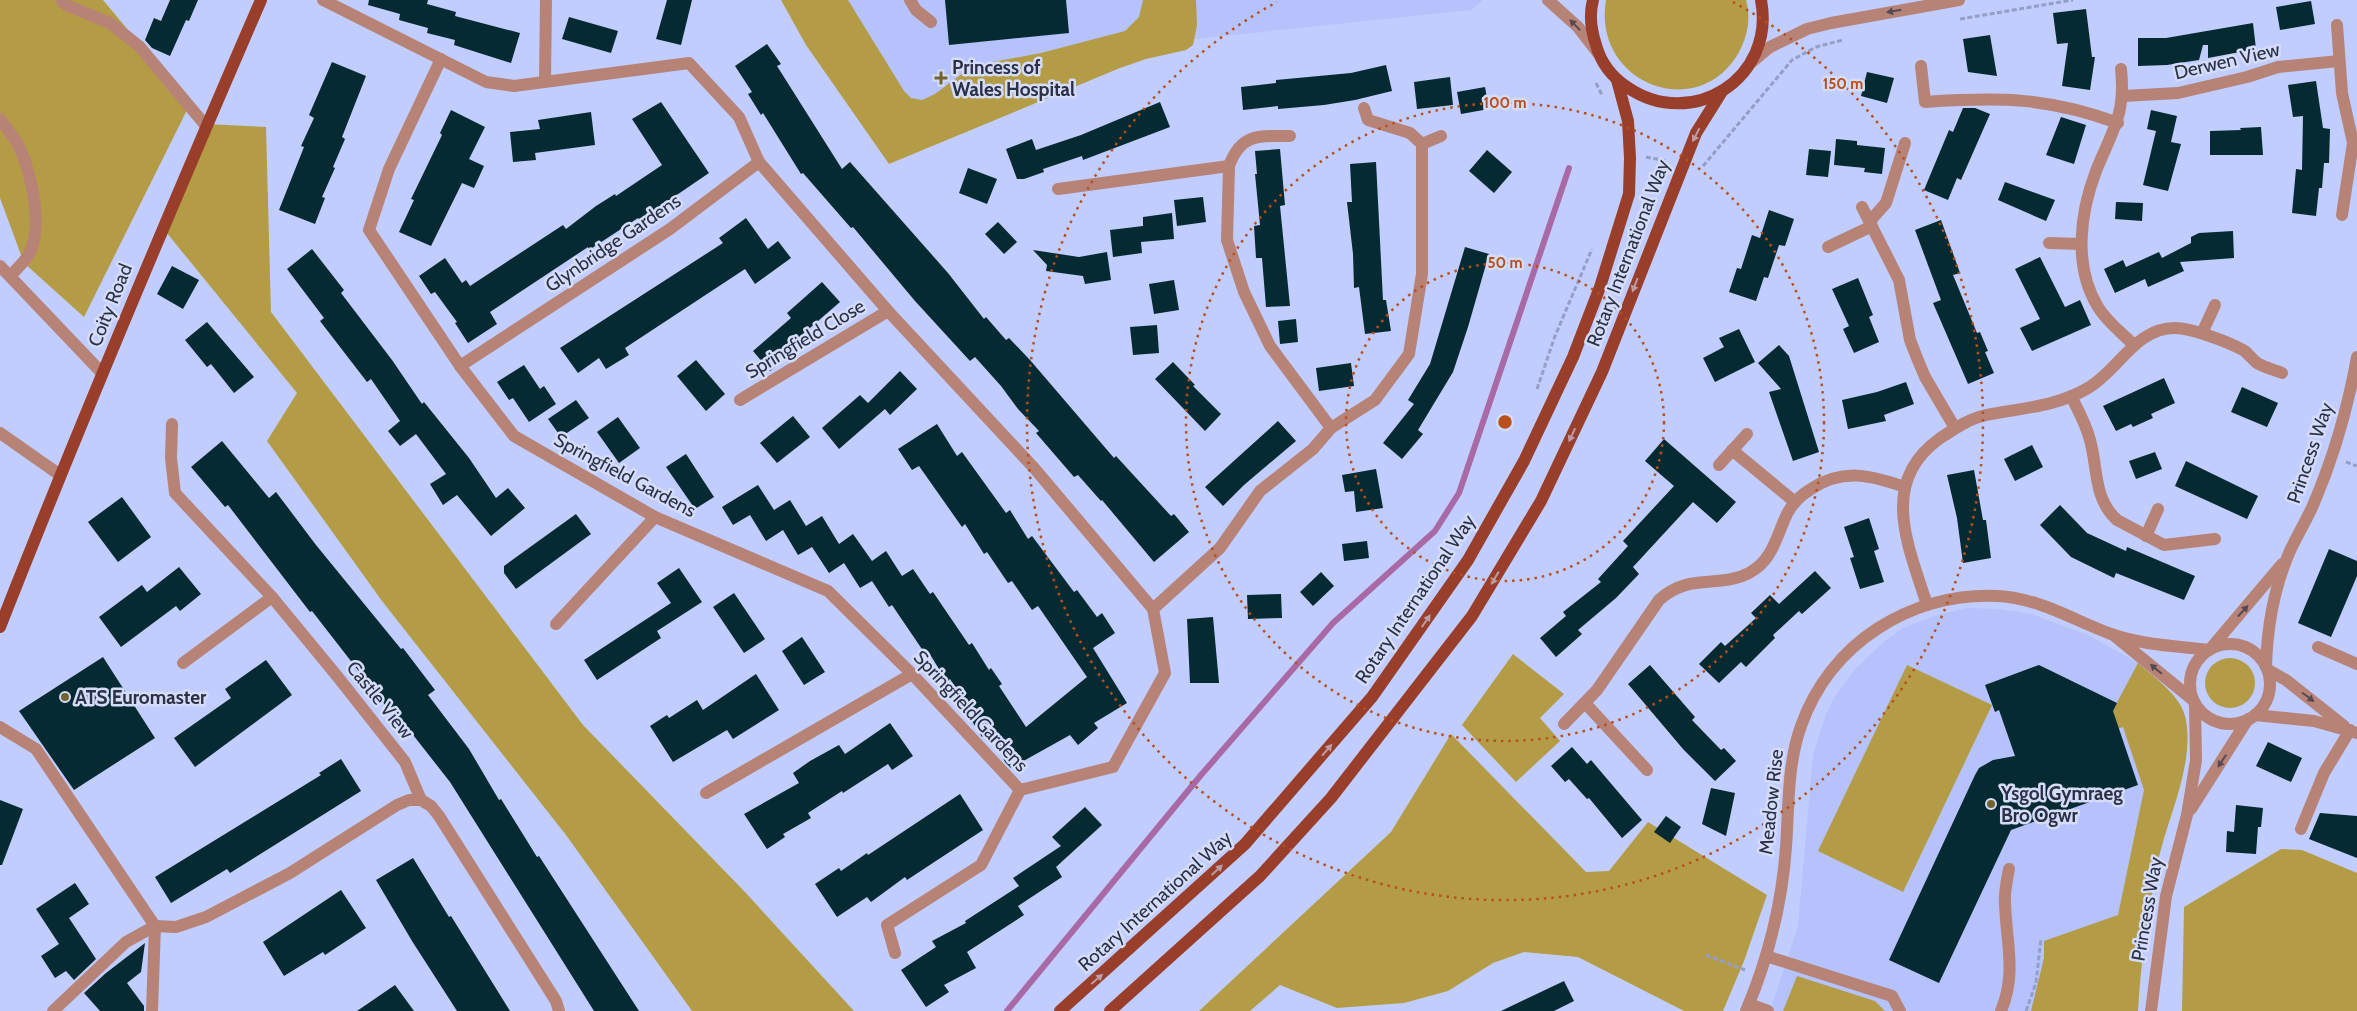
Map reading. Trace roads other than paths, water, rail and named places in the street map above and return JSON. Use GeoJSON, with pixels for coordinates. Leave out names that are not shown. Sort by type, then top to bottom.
{"type":"FeatureCollection","features":[{"type":"Feature","properties":{"kind":"main road","name":"Coity Road"},"geometry":{"type":"LineString","coordinates":[[0,627],[102,372],[261,0]]}},
{"type":"Feature","properties":{"kind":"main road"},"geometry":{"type":"LineString","coordinates":[[1593,0],[1592,31],[1598,53],[1617,80],[1640,96],[1666,103],[1694,102],[1721,92],[1738,79],[1752,62],[1762,39],[1764,14],[1761,0]]}},
{"type":"Feature","properties":{"kind":"main road","name":"Rotary International Way"},"geometry":{"type":"LineString","coordinates":[[1060,1011],[1245,844],[1372,697],[1468,560],[1524,461],[1573,357],[1600,287],[1629,194],[1628,121],[1617,80]]}},
{"type":"Feature","properties":{"kind":"main road","name":"Rotary International Way"},"geometry":{"type":"LineString","coordinates":[[1110,1011],[1266,869],[1331,798],[1472,616],[1541,501],[1602,372],[1696,133],[1721,92]]}},
{"type":"Feature","properties":{"kind":"street"},"geometry":{"type":"LineString","coordinates":[[61,0],[66,5],[110,23],[140,47],[206,126]]}},
{"type":"Feature","properties":{"kind":"street"},"geometry":{"type":"LineString","coordinates":[[323,0],[486,82],[514,86],[688,63],[739,117],[758,162],[888,311],[1035,468],[1153,609],[1220,548],[1260,491],[1313,449],[1331,428],[1375,400],[1409,354],[1422,274],[1422,144],[1410,133],[1368,120],[1364,108]]}},
{"type":"Feature","properties":{"kind":"street"},"geometry":{"type":"LineString","coordinates":[[545,81],[546,0]]}},
{"type":"Feature","properties":{"kind":"street"},"geometry":{"type":"LineString","coordinates":[[910,0],[916,10],[930,22]]}},
{"type":"Feature","properties":{"kind":"street"},"geometry":{"type":"LineString","coordinates":[[1548,0],[1578,28],[1598,53]]}},
{"type":"Feature","properties":{"kind":"street"},"geometry":{"type":"LineString","coordinates":[[1752,62],[1770,47],[1807,29],[1959,0]]}},
{"type":"Feature","properties":{"kind":"street"},"geometry":{"type":"LineString","coordinates":[[2336,25],[2342,93],[2353,143],[2342,214]]}},
{"type":"Feature","properties":{"kind":"street"},"geometry":{"type":"LineString","coordinates":[[440,59],[389,169],[369,230],[460,366]]}},
{"type":"Feature","properties":{"kind":"street","name":"Derwen View"},"geometry":{"type":"LineString","coordinates":[[2123,96],[2178,92],[2247,77],[2278,67],[2340,61]]}},
{"type":"Feature","properties":{"kind":"street"},"geometry":{"type":"LineString","coordinates":[[1921,66],[1924,102],[2003,98],[2032,100],[2090,113],[2118,123]]}},
{"type":"Feature","properties":{"kind":"street"},"geometry":{"type":"LineString","coordinates":[[2121,70],[2123,96],[2118,123],[2090,187],[2082,224],[2082,244],[2086,278],[2098,307],[2106,318],[2134,345]]}},
{"type":"Feature","properties":{"kind":"street"},"geometry":{"type":"LineString","coordinates":[[0,119],[21,150],[35,206],[35,237],[33,244],[28,256],[10,276]]}},
{"type":"Feature","properties":{"kind":"street"},"geometry":{"type":"LineString","coordinates":[[1290,136],[1264,136],[1246,141],[1235,149],[1229,166],[1227,240],[1244,292],[1270,346],[1331,428]]}},
{"type":"Feature","properties":{"kind":"street"},"geometry":{"type":"LineString","coordinates":[[1422,144],[1442,136]]}},
{"type":"Feature","properties":{"kind":"street"},"geometry":{"type":"LineString","coordinates":[[1828,247],[1871,224],[1886,203],[1905,143]]}},
{"type":"Feature","properties":{"kind":"street","name":"Glynbridge Gardens"},"geometry":{"type":"LineString","coordinates":[[460,366],[670,229],[758,162]]}},
{"type":"Feature","properties":{"kind":"street"},"geometry":{"type":"LineString","coordinates":[[1058,189],[1229,166]]}},
{"type":"Feature","properties":{"kind":"street"},"geometry":{"type":"LineString","coordinates":[[1862,208],[1899,280],[1910,340],[1925,377],[1955,428]]}},
{"type":"Feature","properties":{"kind":"street"},"geometry":{"type":"LineString","coordinates":[[2049,243],[2082,244]]}},
{"type":"Feature","properties":{"kind":"street"},"geometry":{"type":"LineString","coordinates":[[0,266],[102,372]]}},
{"type":"Feature","properties":{"kind":"street"},"geometry":{"type":"LineString","coordinates":[[2202,334],[2215,305]]}},
{"type":"Feature","properties":{"kind":"street","name":"Springfield Close"},"geometry":{"type":"LineString","coordinates":[[740,400],[888,311]]}},
{"type":"Feature","properties":{"kind":"street"},"geometry":{"type":"LineString","coordinates":[[1927,605],[1904,530],[1902,509],[1905,487],[1909,473],[1926,451],[1955,428],[1985,416],[2045,406],[2071,396],[2101,379],[2134,345],[2147,335],[2163,329],[2182,328],[2202,334],[2244,350],[2258,363],[2282,373]]}},
{"type":"Feature","properties":{"kind":"street","name":"Princess Way"},"geometry":{"type":"LineString","coordinates":[[2187,815],[2251,717],[2263,706],[2268,695],[2270,682],[2267,669],[2268,626],[2287,558],[2314,505],[2332,456],[2349,397],[2357,357]]}},
{"type":"Feature","properties":{"kind":"street","name":"Springfield Gardens"},"geometry":{"type":"LineString","coordinates":[[460,366],[514,436],[655,518],[828,591],[912,674],[1020,790],[1113,767],[1164,673],[1153,609]]}},
{"type":"Feature","properties":{"kind":"street"},"geometry":{"type":"LineString","coordinates":[[2071,396],[2087,428],[2098,486],[2105,506],[2116,520],[2164,545],[2215,539]]}},
{"type":"Feature","properties":{"kind":"street","name":"Castle View"},"geometry":{"type":"LineString","coordinates":[[172,424],[171,458],[176,493],[272,596],[405,762],[421,800],[431,806],[439,816],[556,1002],[559,1011]]}},
{"type":"Feature","properties":{"kind":"street"},"geometry":{"type":"LineString","coordinates":[[0,433],[60,475]]}},
{"type":"Feature","properties":{"kind":"street"},"geometry":{"type":"LineString","coordinates":[[1719,465],[1747,434]]}},
{"type":"Feature","properties":{"kind":"street"},"geometry":{"type":"LineString","coordinates":[[1732,450],[1795,502]]}},
{"type":"Feature","properties":{"kind":"street"},"geometry":{"type":"LineString","coordinates":[[1564,724],[1596,690],[1659,600],[1669,591],[1681,585],[1732,578],[1749,573],[1760,565],[1774,549],[1788,512],[1795,502],[1818,485],[1838,476],[1861,476],[1905,487]]}},
{"type":"Feature","properties":{"kind":"street"},"geometry":{"type":"LineString","coordinates":[[2146,536],[2158,510]]}},
{"type":"Feature","properties":{"kind":"street"},"geometry":{"type":"LineString","coordinates":[[556,624],[655,518]]}},
{"type":"Feature","properties":{"kind":"street","name":"Princess Way"},"geometry":{"type":"LineString","coordinates":[[2151,1011],[2166,896],[2187,815],[2196,760],[2194,702],[2190,689],[2194,666],[2287,558]]}},
{"type":"Feature","properties":{"kind":"street"},"geometry":{"type":"LineString","coordinates":[[183,663],[272,596]]}},
{"type":"Feature","properties":{"kind":"street","name":"Meadow Rise"},"geometry":{"type":"LineString","coordinates":[[1748,1007],[1773,932],[1783,880],[1789,779],[1794,748],[1810,702],[1841,658],[1859,641],[1879,626],[1927,605],[1949,600],[1999,596],[2044,606],[2112,634],[2163,645],[2210,649]]}},
{"type":"Feature","properties":{"kind":"street","name":"Meadow Rise"},"geometry":{"type":"LineString","coordinates":[[2112,634],[2194,702]]}},
{"type":"Feature","properties":{"kind":"street"},"geometry":{"type":"LineString","coordinates":[[2210,649],[2224,644],[2236,644],[2249,648],[2259,656],[2267,669],[2286,680],[2351,730]]}},
{"type":"Feature","properties":{"kind":"street"},"geometry":{"type":"LineString","coordinates":[[2318,647],[2357,664]]}},
{"type":"Feature","properties":{"kind":"street"},"geometry":{"type":"LineString","coordinates":[[706,793],[912,674]]}},
{"type":"Feature","properties":{"kind":"street"},"geometry":{"type":"LineString","coordinates":[[2194,702],[2203,713],[2213,720],[2231,723],[2251,717],[2314,721],[2351,730]]}},
{"type":"Feature","properties":{"kind":"street"},"geometry":{"type":"LineString","coordinates":[[1585,703],[1648,770]]}},
{"type":"Feature","properties":{"kind":"street"},"geometry":{"type":"LineString","coordinates":[[0,727],[36,749],[155,926],[152,1011]]}},
{"type":"Feature","properties":{"kind":"street"},"geometry":{"type":"LineString","coordinates":[[2301,829],[2324,773],[2351,730]]}},
{"type":"Feature","properties":{"kind":"street"},"geometry":{"type":"LineString","coordinates":[[895,953],[887,925],[982,865],[1020,790]]}},
{"type":"Feature","properties":{"kind":"street"},"geometry":{"type":"LineString","coordinates":[[53,1011],[126,942],[155,926],[176,927],[206,917],[290,873],[397,805],[409,800],[421,800]]}},
{"type":"Feature","properties":{"kind":"street"},"geometry":{"type":"LineString","coordinates":[[2001,1011],[2007,996],[2011,967],[2005,901],[2009,869]]}},
{"type":"Feature","properties":{"kind":"street"},"geometry":{"type":"LineString","coordinates":[[1766,956],[1892,996],[1900,1011]]}},
{"type":"Feature","properties":{"kind":"street"},"geometry":{"type":"LineString","coordinates":[[1748,1007],[1768,1011]]}},
{"type":"Feature","properties":{"kind":"waterway"},"geometry":{"type":"LineString","coordinates":[[1007,1011],[1201,775],[1333,623],[1435,531],[1459,493],[1569,168]]}},
{"type":"Feature","properties":{"kind":"place","name":"Princess of Wales Hospital"},"geometry":{"type":"Point","coordinates":[941,78]}},
{"type":"Feature","properties":{"kind":"place","name":"ATS Euromaster"},"geometry":{"type":"Point","coordinates":[65,697]}},
{"type":"Feature","properties":{"kind":"place","name":"Ysgol Gymraeg Bro Ogwr"},"geometry":{"type":"Point","coordinates":[1991,804]}}]}
